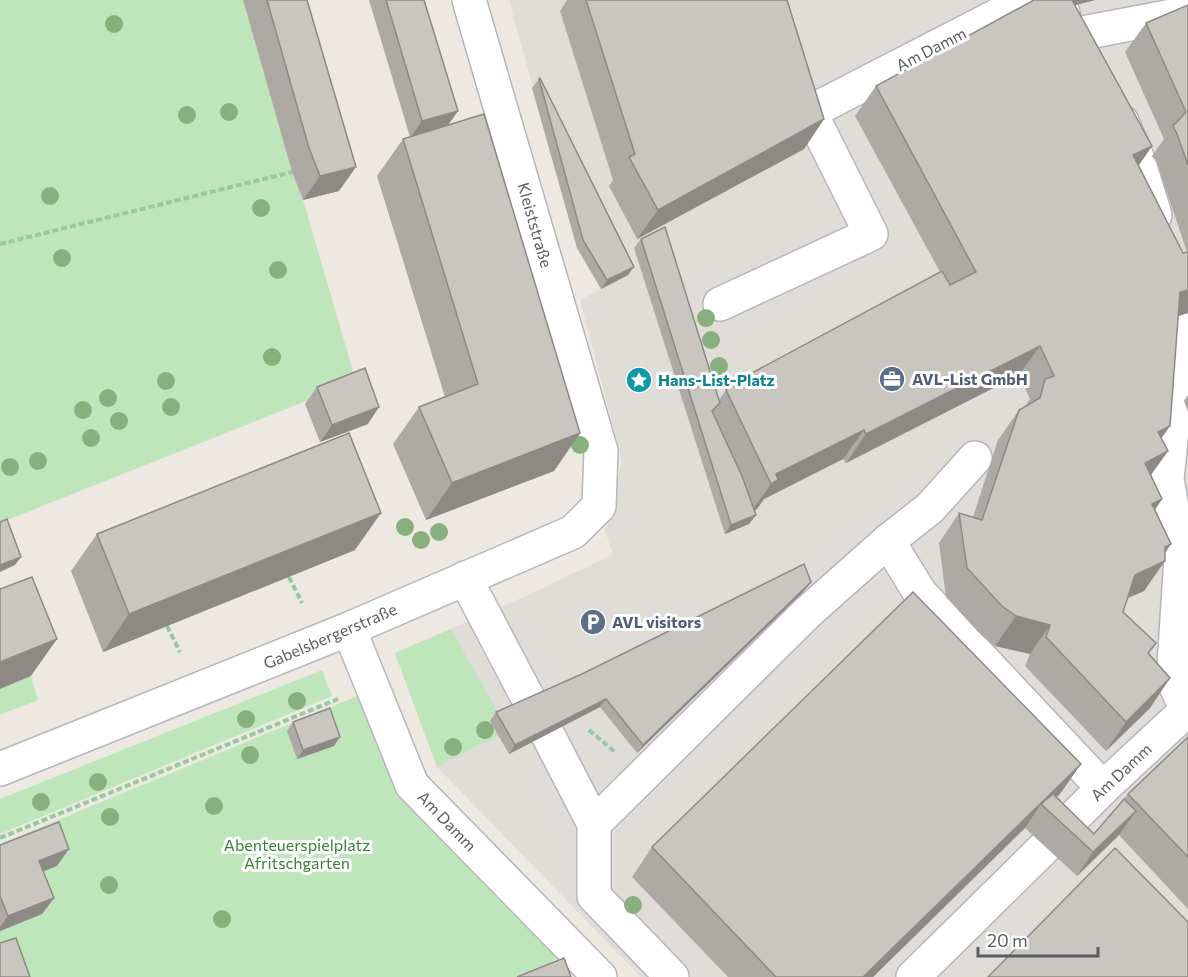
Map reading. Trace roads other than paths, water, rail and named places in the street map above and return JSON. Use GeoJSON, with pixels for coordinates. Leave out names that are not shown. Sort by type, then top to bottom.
{"type":"FeatureCollection","features":[{"type":"Feature","properties":{"kind":"street","name":"Kleiststraße"},"geometry":{"type":"LineString","coordinates":[[469,0],[601,451]]}},
{"type":"Feature","properties":{"kind":"street","name":"Am Damm"},"geometry":{"type":"LineString","coordinates":[[720,304],[871,234],[810,112],[1010,9],[1048,3],[1077,22],[1096,64]]}},
{"type":"Feature","properties":{"kind":"street"},"geometry":{"type":"LineString","coordinates":[[1083,33],[1188,13]]}},
{"type":"Feature","properties":{"kind":"street"},"geometry":{"type":"LineString","coordinates":[[1110,95],[1137,157],[1165,246]]}},
{"type":"Feature","properties":{"kind":"street"},"geometry":{"type":"LineString","coordinates":[[1179,316],[1182,397],[1167,478],[1180,558],[1173,680],[1188,710]]}},
{"type":"Feature","properties":{"kind":"street","name":"Gabelsbergerstraße"},"geometry":{"type":"LineString","coordinates":[[0,769],[349,629],[573,532],[599,506],[601,451]]}},
{"type":"Feature","properties":{"kind":"street"},"geometry":{"type":"LineString","coordinates":[[594,824],[808,612],[888,541],[930,508],[975,458]]}},
{"type":"Feature","properties":{"kind":"street"},"geometry":{"type":"LineString","coordinates":[[888,541],[920,593],[1103,788]]}},
{"type":"Feature","properties":{"kind":"street"},"geometry":{"type":"LineString","coordinates":[[465,578],[530,702]]}},
{"type":"Feature","properties":{"kind":"street","name":"Am Damm"},"geometry":{"type":"LineString","coordinates":[[349,629],[360,651],[412,785],[600,977]]}},
{"type":"Feature","properties":{"kind":"street","name":"Am Damm"},"geometry":{"type":"LineString","coordinates":[[913,977],[1103,788],[1188,710]]}},
{"type":"Feature","properties":{"kind":"street"},"geometry":{"type":"LineString","coordinates":[[548,735],[594,824],[594,896],[672,977]]}},
{"type":"Feature","properties":{"kind":"place","name":"AVL-List GmbH"},"geometry":{"type":"Point","coordinates":[892,379]}},
{"type":"Feature","properties":{"kind":"place","name":"Hans-List-Platz"},"geometry":{"type":"Point","coordinates":[639,380]}},
{"type":"Feature","properties":{"kind":"place","name":"AVL visitors"},"geometry":{"type":"Point","coordinates":[593,622]}},
{"type":"Feature","properties":{"kind":"park label","name":"Abenteuerspielplatz Afritschgarten"},"geometry":{"type":"Point","coordinates":[297,854]}}]}
